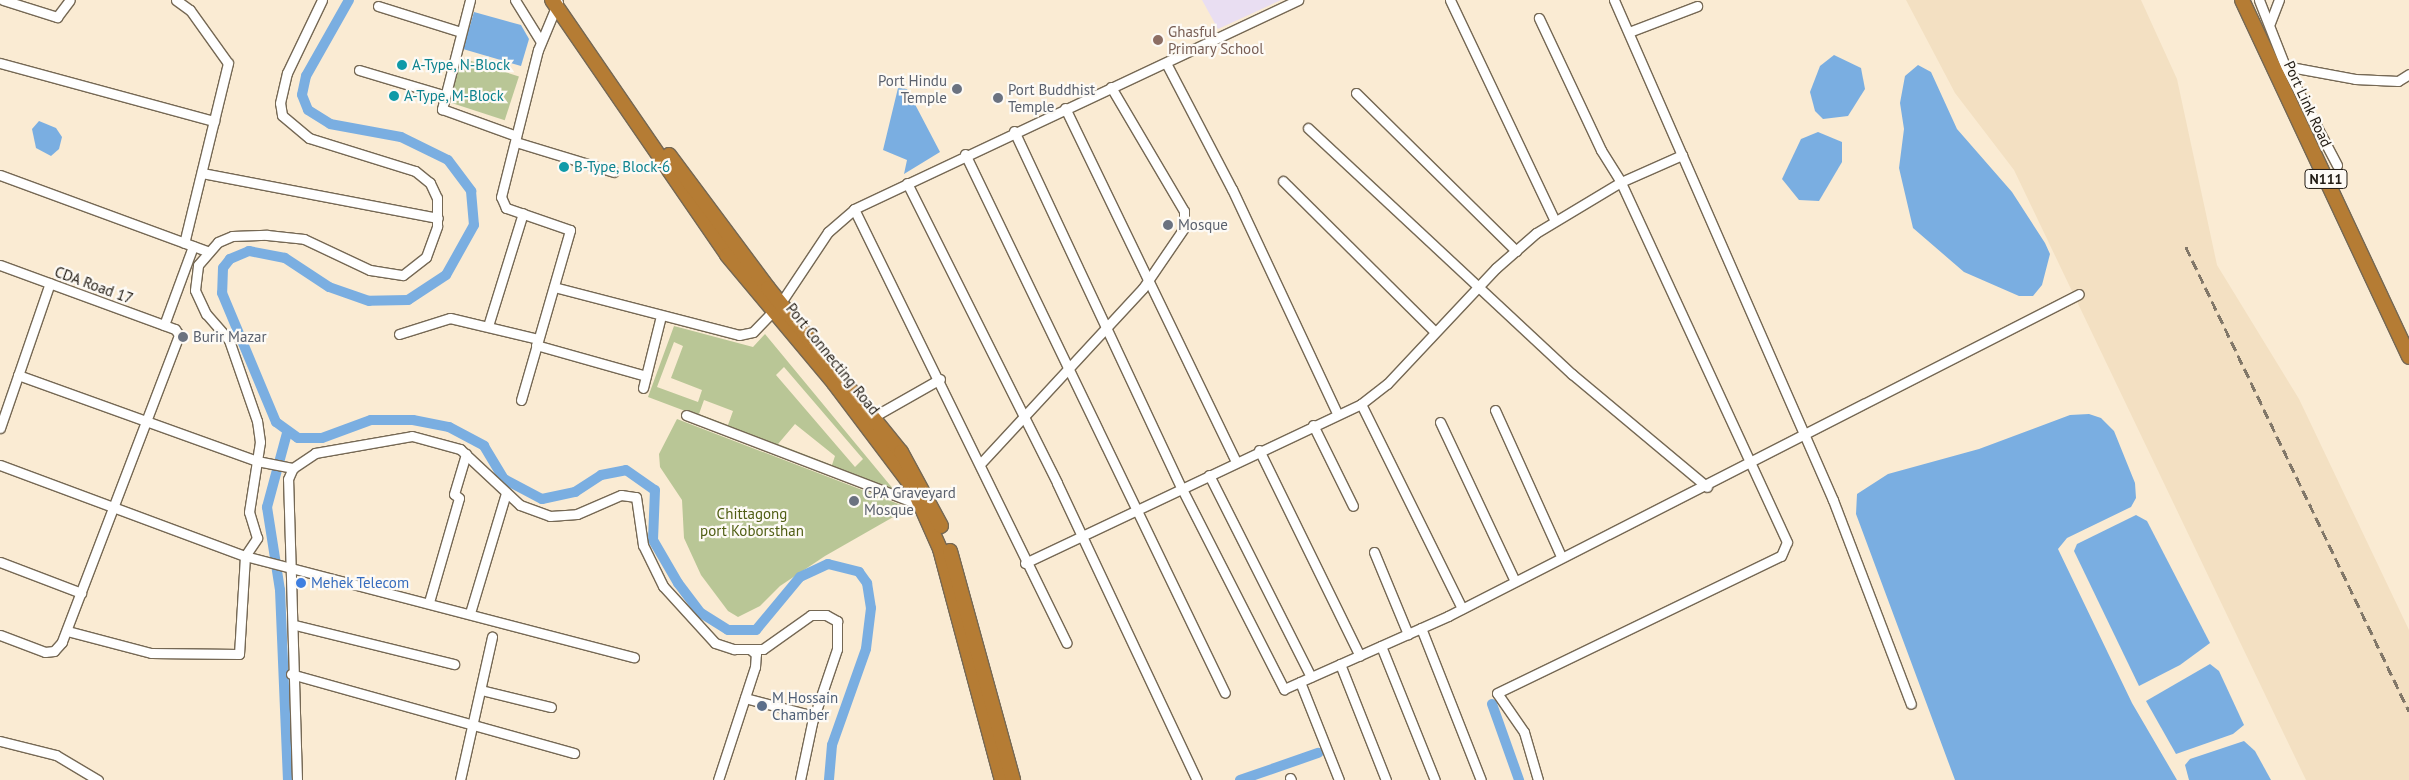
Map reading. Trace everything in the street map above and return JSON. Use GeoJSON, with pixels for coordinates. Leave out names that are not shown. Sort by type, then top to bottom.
{"type":"FeatureCollection","features":[{"type":"Feature","properties":{"kind":"highway","name":"Port Link Road"},"geometry":{"type":"LineString","coordinates":[[2242,0],[2409,357]]}},
{"type":"Feature","properties":{"kind":"highway","name":"Port Connecting Road"},"geometry":{"type":"LineString","coordinates":[[557,2],[777,308],[886,449],[921,505],[958,610],[1002,780]]}},
{"type":"Feature","properties":{"kind":"highway","name":"Port Connecting Road"},"geometry":{"type":"LineString","coordinates":[[777,308],[873,417],[915,473],[939,520],[970,615],[1013,780]]}},
{"type":"Feature","properties":{"kind":"street"},"geometry":{"type":"LineString","coordinates":[[3,0],[57,17],[70,0]]}},
{"type":"Feature","properties":{"kind":"street"},"geometry":{"type":"LineString","coordinates":[[164,325],[188,244],[202,173],[228,63],[190,10],[176,0]]}},
{"type":"Feature","properties":{"kind":"street"},"geometry":{"type":"LineString","coordinates":[[67,631],[151,653],[239,654],[244,556],[257,538],[249,512],[259,461],[260,442],[252,398],[229,340],[206,314],[195,290],[198,265],[207,251],[232,236],[289,236],[304,239],[370,270],[403,275],[426,257],[438,218],[430,182],[415,171],[309,138],[282,115],[280,103],[287,73],[322,0]]}},
{"type":"Feature","properties":{"kind":"street"},"geometry":{"type":"LineString","coordinates":[[470,0],[443,95],[442,108],[446,113],[614,172]]}},
{"type":"Feature","properties":{"kind":"street"},"geometry":{"type":"LineString","coordinates":[[515,0],[540,42]]}},
{"type":"Feature","properties":{"kind":"street"},"geometry":{"type":"LineString","coordinates":[[554,287],[739,335],[753,332],[777,308],[828,232],[854,209],[965,154],[1166,63],[1298,0]]}},
{"type":"Feature","properties":{"kind":"street"},"geometry":{"type":"LineString","coordinates":[[1450,0],[1554,219]]}},
{"type":"Feature","properties":{"kind":"street"},"geometry":{"type":"LineString","coordinates":[[1614,0],[1802,432],[1911,704]]}},
{"type":"Feature","properties":{"kind":"street"},"geometry":{"type":"LineString","coordinates":[[2259,0],[2270,23],[2285,66],[2337,165]]}},
{"type":"Feature","properties":{"kind":"street"},"geometry":{"type":"LineString","coordinates":[[2270,23],[2279,0]]}},
{"type":"Feature","properties":{"kind":"street"},"geometry":{"type":"LineString","coordinates":[[521,400],[570,230],[523,214],[501,204],[515,138],[540,42],[557,2]]}},
{"type":"Feature","properties":{"kind":"street"},"geometry":{"type":"LineString","coordinates":[[378,6],[461,32]]}},
{"type":"Feature","properties":{"kind":"street"},"geometry":{"type":"LineString","coordinates":[[1629,32],[1697,6]]}},
{"type":"Feature","properties":{"kind":"street"},"geometry":{"type":"LineString","coordinates":[[1538,780],[1524,732],[1497,693],[1781,556],[1787,542],[1751,460],[1621,182],[1601,150],[1539,18]]}},
{"type":"Feature","properties":{"kind":"street"},"geometry":{"type":"LineString","coordinates":[[0,63],[214,121]]}},
{"type":"Feature","properties":{"kind":"street"},"geometry":{"type":"LineString","coordinates":[[1166,63],[1232,189],[1337,413]]}},
{"type":"Feature","properties":{"kind":"street"},"geometry":{"type":"LineString","coordinates":[[2285,66],[2355,79],[2398,80],[2409,74]]}},
{"type":"Feature","properties":{"kind":"street"},"geometry":{"type":"LineString","coordinates":[[359,70],[443,95]]}},
{"type":"Feature","properties":{"kind":"street"},"geometry":{"type":"LineString","coordinates":[[981,463],[1066,366],[1149,280],[1180,238],[1184,211],[1110,87]]}},
{"type":"Feature","properties":{"kind":"street"},"geometry":{"type":"LineString","coordinates":[[1356,93],[1516,251]]}},
{"type":"Feature","properties":{"kind":"street"},"geometry":{"type":"LineString","coordinates":[[1066,108],[1236,462]]}},
{"type":"Feature","properties":{"kind":"street"},"geometry":{"type":"LineString","coordinates":[[1308,128],[1480,285],[1572,374],[1707,487]]}},
{"type":"Feature","properties":{"kind":"street"},"geometry":{"type":"LineString","coordinates":[[1014,131],[1182,489],[1284,689],[1422,628],[1560,556],[1707,487],[1802,432],[2079,294]]}},
{"type":"Feature","properties":{"kind":"street"},"geometry":{"type":"LineString","coordinates":[[965,154],[1134,511],[1225,693]]}},
{"type":"Feature","properties":{"kind":"street"},"geometry":{"type":"LineString","coordinates":[[1025,563],[1337,413],[1361,404],[1387,384],[1434,331],[1480,285],[1554,219],[1621,182],[1682,155]]}},
{"type":"Feature","properties":{"kind":"street"},"geometry":{"type":"LineString","coordinates":[[202,173],[438,218]]}},
{"type":"Feature","properties":{"kind":"street"},"geometry":{"type":"LineString","coordinates":[[0,175],[207,251]]}},
{"type":"Feature","properties":{"kind":"street"},"geometry":{"type":"LineString","coordinates":[[1283,181],[1434,331]]}},
{"type":"Feature","properties":{"kind":"street"},"geometry":{"type":"LineString","coordinates":[[907,183],[1081,536],[1197,780]]}},
{"type":"Feature","properties":{"kind":"street"},"geometry":{"type":"LineString","coordinates":[[854,209],[981,463],[1025,563],[1067,643]]}},
{"type":"Feature","properties":{"kind":"street"},"geometry":{"type":"LineString","coordinates":[[488,326],[523,214]]}},
{"type":"Feature","properties":{"kind":"street","name":"CDA Road 17"},"geometry":{"type":"LineString","coordinates":[[0,265],[178,331],[146,422]]}},
{"type":"Feature","properties":{"kind":"street"},"geometry":{"type":"LineString","coordinates":[[0,428],[50,283]]}},
{"type":"Feature","properties":{"kind":"street"},"geometry":{"type":"LineString","coordinates":[[643,388],[661,316]]}},
{"type":"Feature","properties":{"kind":"street"},"geometry":{"type":"LineString","coordinates":[[399,334],[450,318],[488,326],[646,376]]}},
{"type":"Feature","properties":{"kind":"street"},"geometry":{"type":"LineString","coordinates":[[18,375],[259,461],[289,467],[332,448],[412,436],[466,454],[520,505],[550,516],[577,514],[620,495],[636,497],[643,545],[674,603],[715,643],[751,650],[769,646],[811,615],[826,615],[836,622],[837,649],[814,716],[800,780]]}},
{"type":"Feature","properties":{"kind":"street"},"geometry":{"type":"LineString","coordinates":[[873,417],[940,380]]}},
{"type":"Feature","properties":{"kind":"street"},"geometry":{"type":"LineString","coordinates":[[1361,404],[1462,608]]}},
{"type":"Feature","properties":{"kind":"street"},"geometry":{"type":"LineString","coordinates":[[1495,410],[1560,556]]}},
{"type":"Feature","properties":{"kind":"street"},"geometry":{"type":"LineString","coordinates":[[686,415],[921,505]]}},
{"type":"Feature","properties":{"kind":"street"},"geometry":{"type":"LineString","coordinates":[[0,635],[50,652],[58,648],[82,593],[146,422]]}},
{"type":"Feature","properties":{"kind":"street"},"geometry":{"type":"LineString","coordinates":[[1440,422],[1514,579]]}},
{"type":"Feature","properties":{"kind":"street"},"geometry":{"type":"LineString","coordinates":[[1313,425],[1353,506]]}},
{"type":"Feature","properties":{"kind":"street"},"geometry":{"type":"LineString","coordinates":[[1260,450],[1360,656]]}},
{"type":"Feature","properties":{"kind":"street"},"geometry":{"type":"LineString","coordinates":[[429,602],[459,498],[454,494],[466,454]]}},
{"type":"Feature","properties":{"kind":"street"},"geometry":{"type":"LineString","coordinates":[[0,465],[244,556],[429,602],[634,657]]}},
{"type":"Feature","properties":{"kind":"street"},"geometry":{"type":"LineString","coordinates":[[289,467],[286,505],[287,568],[295,625],[291,674],[297,780]]}},
{"type":"Feature","properties":{"kind":"street"},"geometry":{"type":"LineString","coordinates":[[1209,475],[1312,677]]}},
{"type":"Feature","properties":{"kind":"street"},"geometry":{"type":"LineString","coordinates":[[470,613],[506,493]]}},
{"type":"Feature","properties":{"kind":"street"},"geometry":{"type":"LineString","coordinates":[[1374,552],[1408,634]]}},
{"type":"Feature","properties":{"kind":"street"},"geometry":{"type":"LineString","coordinates":[[0,562],[82,593]]}},
{"type":"Feature","properties":{"kind":"street"},"geometry":{"type":"LineString","coordinates":[[295,625],[454,664]]}},
{"type":"Feature","properties":{"kind":"street"},"geometry":{"type":"LineString","coordinates":[[1422,628],[1481,780]]}},
{"type":"Feature","properties":{"kind":"street"},"geometry":{"type":"LineString","coordinates":[[460,780],[492,637]]}},
{"type":"Feature","properties":{"kind":"street"},"geometry":{"type":"LineString","coordinates":[[1381,646],[1436,780]]}},
{"type":"Feature","properties":{"kind":"street"},"geometry":{"type":"LineString","coordinates":[[718,780],[756,660],[751,650]]}},
{"type":"Feature","properties":{"kind":"street"},"geometry":{"type":"LineString","coordinates":[[1340,664],[1386,780]]}},
{"type":"Feature","properties":{"kind":"street"},"geometry":{"type":"LineString","coordinates":[[291,674],[574,753]]}},
{"type":"Feature","properties":{"kind":"street"},"geometry":{"type":"LineString","coordinates":[[1300,682],[1339,780]]}},
{"type":"Feature","properties":{"kind":"street"},"geometry":{"type":"LineString","coordinates":[[480,690],[551,708]]}},
{"type":"Feature","properties":{"kind":"street"},"geometry":{"type":"LineString","coordinates":[[745,698],[814,716]]}},
{"type":"Feature","properties":{"kind":"street"},"geometry":{"type":"LineString","coordinates":[[0,741],[56,755],[98,780]]}},
{"type":"Feature","properties":{"kind":"shaded area"},"geometry":{"type":"Polygon","coordinates":[[[1202,0],[1281,0],[1218,29],[1202,0]]]}},
{"type":"Feature","properties":{"kind":"shaded area"},"geometry":{"type":"Polygon","coordinates":[[[1906,0],[2141,0],[2177,79],[2217,265],[2299,399],[2409,630],[2409,780],[2306,780],[2014,170],[1955,93],[1906,0]]]}},
{"type":"Feature","properties":{"kind":"green space"},"geometry":{"type":"Polygon","coordinates":[[[459,57],[519,76],[505,120],[445,101],[459,57]]]}},
{"type":"Feature","properties":{"kind":"green space"},"geometry":{"type":"Polygon","coordinates":[[[674,326],[753,347],[765,334],[894,490],[648,397],[674,326]],[[674,342],[657,387],[698,402],[702,390],[671,378],[683,346],[674,342]],[[784,367],[776,375],[855,467],[863,459],[784,367]],[[704,400],[699,414],[728,425],[733,411],[704,400]],[[795,424],[778,444],[832,465],[835,456],[795,424]]]}},
{"type":"Feature","properties":{"kind":"green space","name":"Chittagong port Koborsthan"},"geometry":{"type":"Polygon","coordinates":[[[677,419],[909,508],[825,556],[780,586],[760,606],[738,617],[728,611],[701,575],[684,538],[682,500],[660,467],[659,454],[677,419]]]}},
{"type":"Feature","properties":{"kind":"water"},"geometry":{"type":"Polygon","coordinates":[[[474,12],[521,25],[529,39],[521,66],[463,49],[474,12]]]}},
{"type":"Feature","properties":{"kind":"water"},"geometry":{"type":"Polygon","coordinates":[[[1834,55],[1861,68],[1865,89],[1848,116],[1823,119],[1815,111],[1810,92],[1820,66],[1834,55]]]}},
{"type":"Feature","properties":{"kind":"water"},"geometry":{"type":"Polygon","coordinates":[[[1918,65],[1931,72],[1957,129],[2012,192],[2045,243],[2050,254],[2042,285],[2033,296],[2019,296],[1964,272],[1913,228],[1899,168],[1904,129],[1900,103],[1905,76],[1918,65]]]}},
{"type":"Feature","properties":{"kind":"water"},"geometry":{"type":"Polygon","coordinates":[[[898,88],[907,89],[940,152],[904,174],[907,160],[883,150],[898,88]]]}},
{"type":"Feature","properties":{"kind":"water"},"geometry":{"type":"Polygon","coordinates":[[[39,121],[56,128],[62,137],[59,149],[51,156],[36,148],[32,129],[39,121]]]}},
{"type":"Feature","properties":{"kind":"water"},"geometry":{"type":"Polygon","coordinates":[[[1818,132],[1842,142],[1842,162],[1819,201],[1799,200],[1782,179],[1801,139],[1818,132]]]}},
{"type":"Feature","properties":{"kind":"water"},"geometry":{"type":"Polygon","coordinates":[[[2089,414],[2101,418],[2114,431],[2135,483],[2136,498],[2131,507],[2067,538],[2058,549],[2132,703],[2177,780],[1955,780],[1856,514],[1857,494],[1888,474],[1979,449],[2070,415],[2089,414]]]}},
{"type":"Feature","properties":{"kind":"water"},"geometry":{"type":"Polygon","coordinates":[[[2136,515],[2147,521],[2210,643],[2180,665],[2139,686],[2074,551],[2077,544],[2136,515]]]}},
{"type":"Feature","properties":{"kind":"water"},"geometry":{"type":"Polygon","coordinates":[[[2210,664],[2219,671],[2244,725],[2233,734],[2176,754],[2146,701],[2210,664]]]}},
{"type":"Feature","properties":{"kind":"water"},"geometry":{"type":"Polygon","coordinates":[[[2244,741],[2255,751],[2271,780],[2189,780],[2185,765],[2190,759],[2244,741]]]}},
{"type":"Feature","properties":{"kind":"waterway"},"geometry":{"type":"LineString","coordinates":[[349,0],[306,76],[302,95],[308,110],[330,124],[401,137],[448,160],[471,191],[474,225],[446,275],[408,300],[369,301],[329,287],[285,258],[249,251],[230,259],[223,268],[222,293],[276,422],[298,438],[322,438],[371,420],[413,420],[449,427],[484,446],[504,479],[542,499],[575,492],[601,475],[626,470],[655,490],[653,540],[678,583],[701,613],[728,630],[756,630],[800,577],[828,564],[859,572],[867,583],[871,608],[866,649],[832,745],[829,780]]}},
{"type":"Feature","properties":{"kind":"waterway"},"geometry":{"type":"LineString","coordinates":[[287,433],[267,507],[280,590],[288,780]]}},
{"type":"Feature","properties":{"kind":"waterway"},"geometry":{"type":"LineString","coordinates":[[1492,704],[1519,780]]}},
{"type":"Feature","properties":{"kind":"waterway"},"geometry":{"type":"LineString","coordinates":[[1240,780],[1318,753]]}},
{"type":"Feature","properties":{"kind":"railway"},"geometry":{"type":"LineString","coordinates":[[2186,247],[2409,711]]}},
{"type":"Feature","properties":{"kind":"place","name":"Ghasful Primary School"},"geometry":{"type":"Point","coordinates":[1158,40]}},
{"type":"Feature","properties":{"kind":"place","name":"A-Type, N-Block"},"geometry":{"type":"Point","coordinates":[402,65]}},
{"type":"Feature","properties":{"kind":"place","name":"Port Hindu Temple"},"geometry":{"type":"Point","coordinates":[957,89]}},
{"type":"Feature","properties":{"kind":"place","name":"A-Type, M-Block"},"geometry":{"type":"Point","coordinates":[394,96]}},
{"type":"Feature","properties":{"kind":"place","name":"Port Buddhist Temple"},"geometry":{"type":"Point","coordinates":[998,98]}},
{"type":"Feature","properties":{"kind":"place","name":"B-Type, Block-6"},"geometry":{"type":"Point","coordinates":[564,167]}},
{"type":"Feature","properties":{"kind":"place","name":"Mosque"},"geometry":{"type":"Point","coordinates":[1168,225]}},
{"type":"Feature","properties":{"kind":"place","name":"Burir Mazar"},"geometry":{"type":"Point","coordinates":[183,337]}},
{"type":"Feature","properties":{"kind":"place","name":"CPA Graveyard Mosque"},"geometry":{"type":"Point","coordinates":[854,501]}},
{"type":"Feature","properties":{"kind":"place","name":"Mehek Telecom"},"geometry":{"type":"Point","coordinates":[301,583]}},
{"type":"Feature","properties":{"kind":"place","name":"M Hossain Chamber"},"geometry":{"type":"Point","coordinates":[762,706]}}]}
